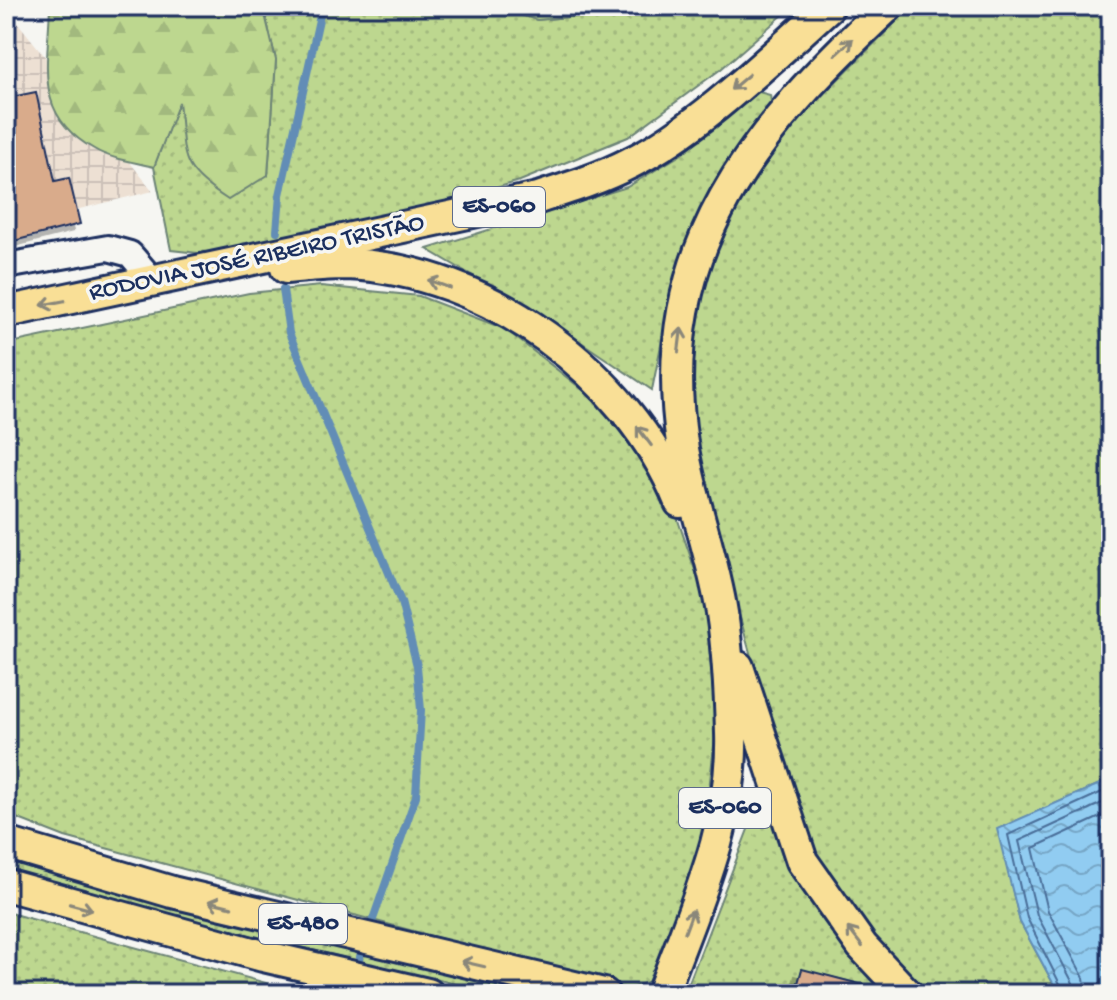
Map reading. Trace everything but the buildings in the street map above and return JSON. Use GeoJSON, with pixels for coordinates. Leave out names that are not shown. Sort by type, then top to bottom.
{"type":"FeatureCollection","features":[{"type":"Feature","properties":{"kind":"main road","name":"RODOVIA JOSÉ RIBEIRO TRISTÃO"},"geometry":{"type":"LineString","coordinates":[[6,312],[155,283],[538,198],[581,184],[632,162],[699,118],[829,6]]}},
{"type":"Feature","properties":{"kind":"main road","name":"ES-060"},"geometry":{"type":"LineString","coordinates":[[662,994],[717,844],[729,786],[731,734],[721,612],[682,444],[675,379],[685,295],[713,213],[758,144],[826,64],[888,6]]}},
{"type":"Feature","properties":{"kind":"main road"},"geometry":{"type":"LineString","coordinates":[[155,283],[348,264],[422,277],[516,318],[569,353],[588,371],[665,463],[713,582]]}},
{"type":"Feature","properties":{"kind":"main road"},"geometry":{"type":"LineString","coordinates":[[721,612],[802,861],[862,946],[907,994]]}},
{"type":"Feature","properties":{"kind":"main road","name":"ES-480"},"geometry":{"type":"LineString","coordinates":[[6,843],[172,892],[604,994]]}},
{"type":"Feature","properties":{"kind":"main road","name":"ES-480"},"geometry":{"type":"LineString","coordinates":[[6,885],[263,956],[428,994]]}},
{"type":"Feature","properties":{"kind":"lane"},"geometry":{"type":"LineString","coordinates":[[6,266],[108,248],[130,254],[155,283]]}},
{"type":"Feature","properties":{"kind":"shaded area"},"geometry":{"type":"Polygon","coordinates":[[[6,8],[153,191],[6,227],[6,8]]]}},
{"type":"Feature","properties":{"kind":"green space"},"geometry":{"type":"Polygon","coordinates":[[[50,6],[263,6],[276,60],[268,175],[228,200],[211,189],[191,169],[187,159],[179,102],[154,167],[107,155],[75,136],[61,121],[48,87],[50,6]]]}},
{"type":"Feature","properties":{"kind":"green space"},"geometry":{"type":"Polygon","coordinates":[[[263,6],[493,6],[537,20],[609,13],[633,6],[793,6],[721,69],[628,137],[520,181],[406,213],[207,254],[171,250],[154,167],[179,100],[268,175],[276,60],[263,6]]]}},
{"type":"Feature","properties":{"kind":"green space"},"geometry":{"type":"Polygon","coordinates":[[[493,6],[633,6],[609,13],[537,20],[493,6]]]}},
{"type":"Feature","properties":{"kind":"green space"},"geometry":{"type":"Polygon","coordinates":[[[912,6],[1111,6],[1111,779],[998,829],[1020,922],[1059,994],[922,994],[866,932],[834,886],[795,813],[691,443],[687,375],[709,248],[784,133],[912,6]]]}},
{"type":"Feature","properties":{"kind":"green space"},"geometry":{"type":"Polygon","coordinates":[[[755,91],[770,95],[772,109],[686,253],[668,310],[652,390],[550,321],[427,249],[627,187],[682,154],[755,91]]]}},
{"type":"Feature","properties":{"kind":"green space"},"geometry":{"type":"Polygon","coordinates":[[[321,286],[419,296],[505,329],[597,401],[668,491],[705,599],[716,728],[704,834],[658,978],[628,989],[65,837],[6,814],[6,344],[249,293],[321,286]]]}},
{"type":"Feature","properties":{"kind":"green space"},"geometry":{"type":"Polygon","coordinates":[[[764,788],[798,881],[886,994],[854,994],[856,983],[802,970],[795,994],[749,994],[688,985],[764,788]]]}},
{"type":"Feature","properties":{"kind":"green space"},"geometry":{"type":"Polygon","coordinates":[[[6,854],[559,994],[498,994],[165,915],[6,868],[6,854]]]}},
{"type":"Feature","properties":{"kind":"green space"},"geometry":{"type":"Polygon","coordinates":[[[6,912],[306,994],[6,994],[6,912]]]}},
{"type":"Feature","properties":{"kind":"water"},"geometry":{"type":"Polygon","coordinates":[[[1111,779],[1111,994],[1059,994],[1020,922],[997,829],[1111,779]]]}},
{"type":"Feature","properties":{"kind":"waterway"},"geometry":{"type":"LineString","coordinates":[[277,231],[280,195],[322,6]]}},
{"type":"Feature","properties":{"kind":"waterway"},"geometry":{"type":"LineString","coordinates":[[283,289],[289,333],[401,602],[417,666],[421,710],[416,796],[355,971]]}}]}
